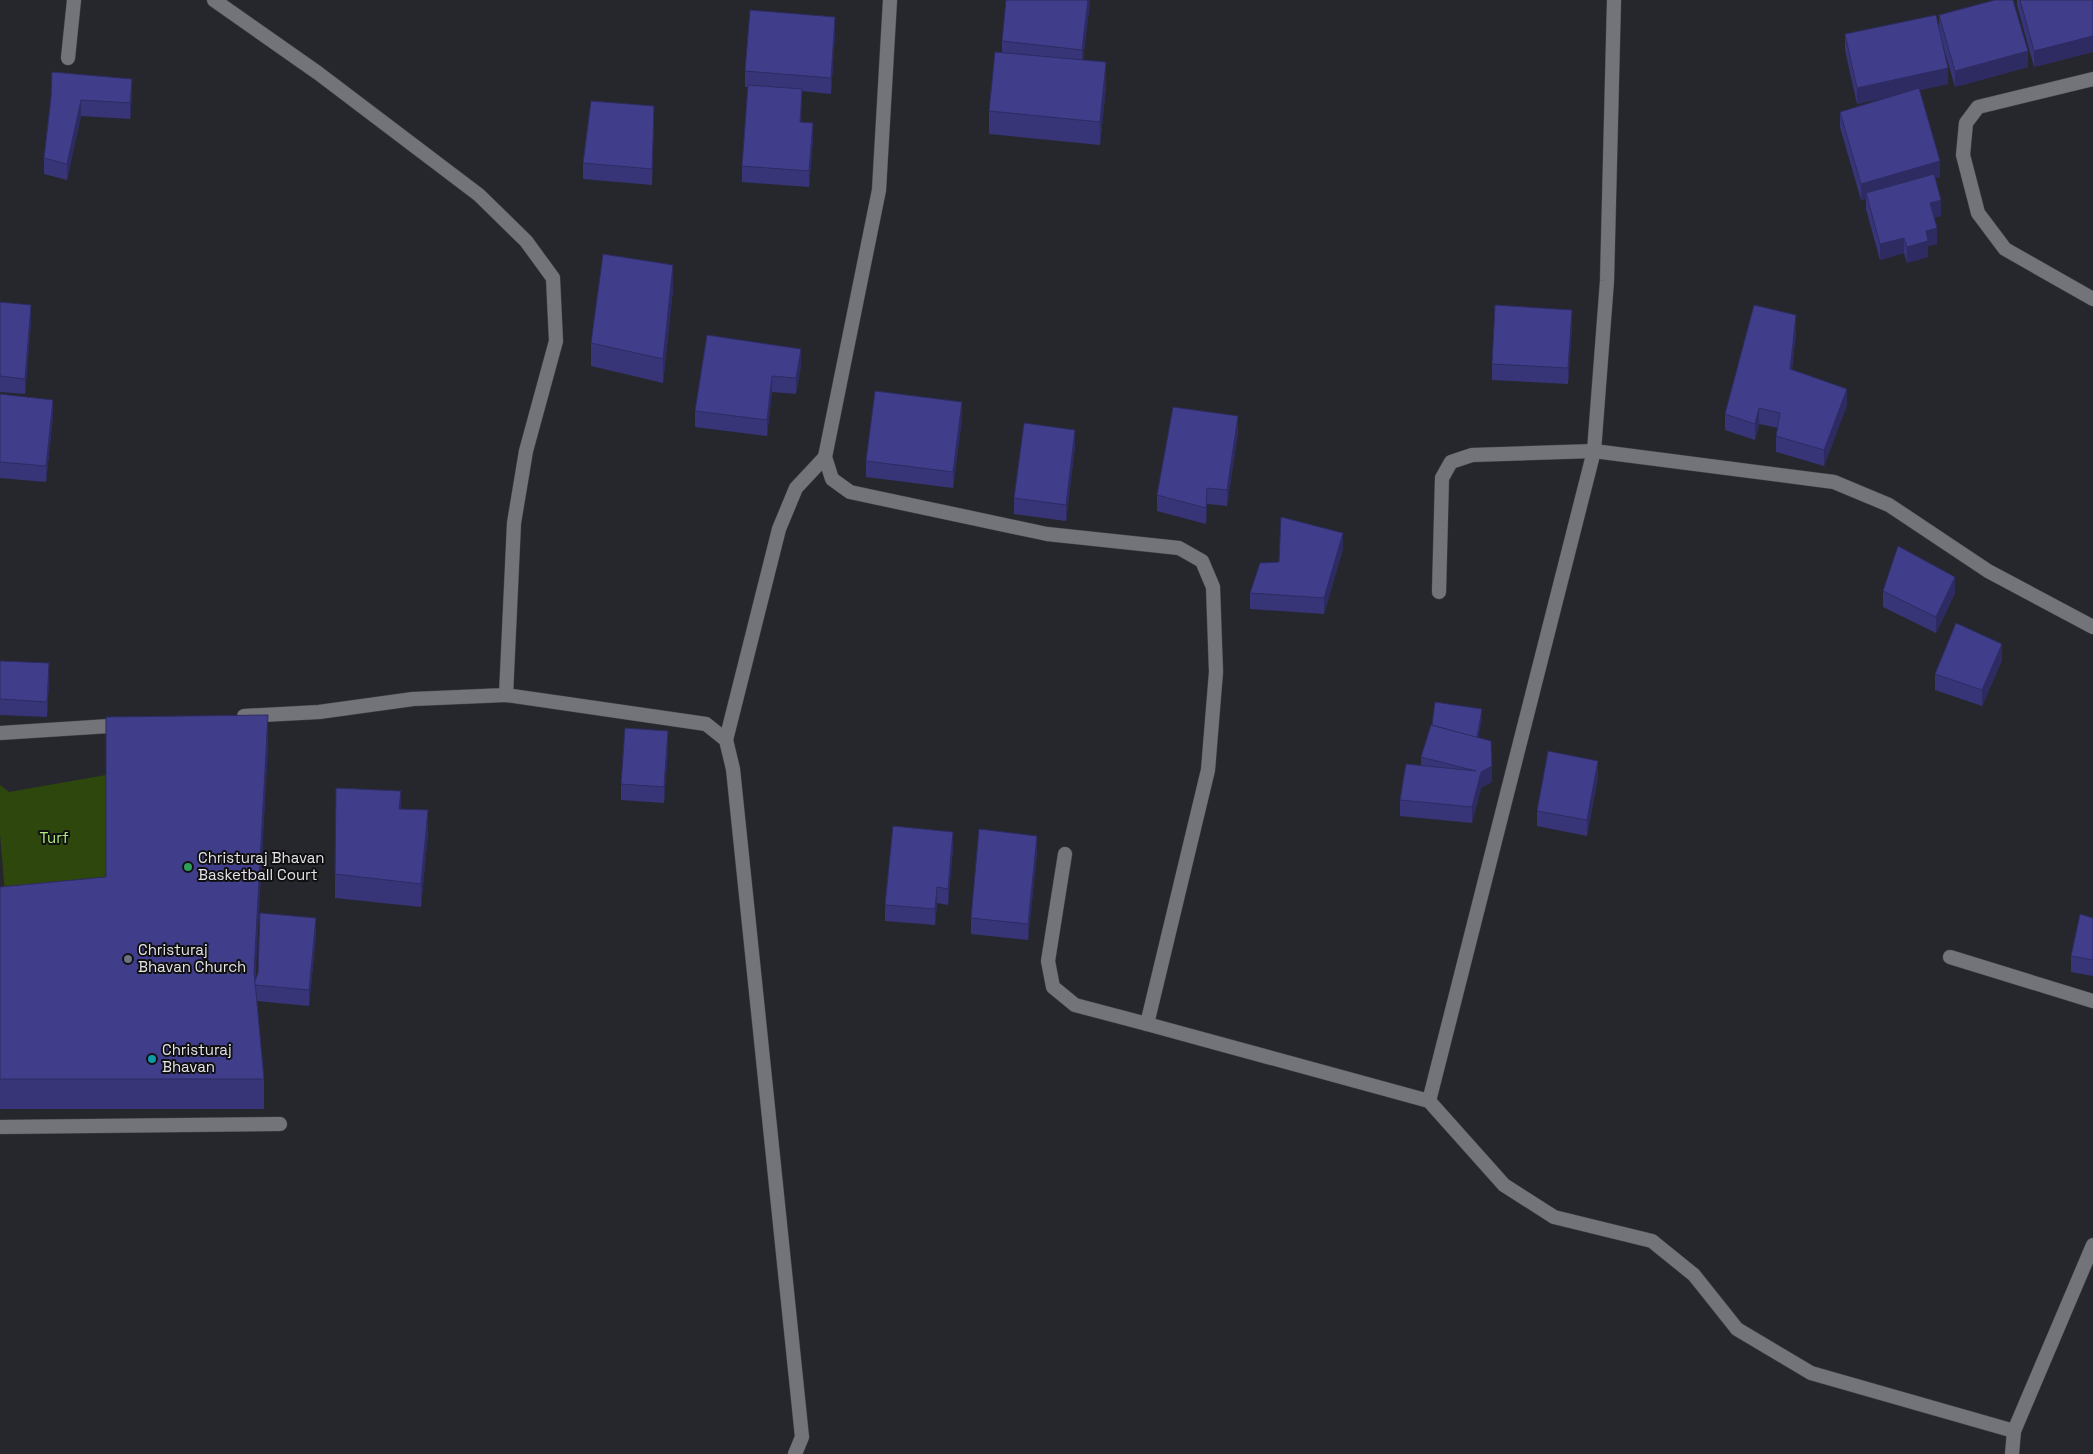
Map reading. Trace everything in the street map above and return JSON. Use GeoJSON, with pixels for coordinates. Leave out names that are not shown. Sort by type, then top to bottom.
{"type":"FeatureCollection","features":[{"type":"Feature","properties":{"kind":"street"},"geometry":{"type":"LineString","coordinates":[[68,58],[74,0]]}},
{"type":"Feature","properties":{"kind":"street"},"geometry":{"type":"LineString","coordinates":[[214,0],[318,73],[479,195],[526,241],[553,278],[556,341],[528,442],[514,523],[506,695]]}},
{"type":"Feature","properties":{"kind":"street"},"geometry":{"type":"LineString","coordinates":[[890,0],[879,190],[825,457],[832,479],[850,492],[1047,534],[1179,548],[1202,561],[1213,587],[1216,672],[1208,770],[1147,1024]]}},
{"type":"Feature","properties":{"kind":"street"},"geometry":{"type":"LineString","coordinates":[[1429,1101],[1594,451],[1607,281],[1614,0]]}},
{"type":"Feature","properties":{"kind":"street"},"geometry":{"type":"LineString","coordinates":[[2093,79],[1978,107],[1966,124],[1963,154],[1978,213],[2005,248],[2093,299]]}},
{"type":"Feature","properties":{"kind":"street"},"geometry":{"type":"LineString","coordinates":[[1439,592],[1442,478],[1451,462],[1472,455],[1594,451],[1834,482],[1889,505],[1988,571],[2093,627]]}},
{"type":"Feature","properties":{"kind":"street"},"geometry":{"type":"LineString","coordinates":[[795,1454],[802,1437],[733,769],[726,740],[779,530],[796,488],[825,457]]}},
{"type":"Feature","properties":{"kind":"street"},"geometry":{"type":"LineString","coordinates":[[234,716],[319,712],[413,699],[506,695],[706,724],[726,740]]}},
{"type":"Feature","properties":{"kind":"street"},"geometry":{"type":"LineString","coordinates":[[0,733],[82,729],[140,723]]}},
{"type":"Feature","properties":{"kind":"street"},"geometry":{"type":"LineString","coordinates":[[1065,854],[1048,961],[1053,987],[1075,1005],[1429,1101],[1504,1186],[1554,1217],[1652,1241],[1694,1276],[1737,1329],[1812,1373],[2014,1431]]}},
{"type":"Feature","properties":{"kind":"street"},"geometry":{"type":"LineString","coordinates":[[1950,957],[2093,1001]]}},
{"type":"Feature","properties":{"kind":"street"},"geometry":{"type":"LineString","coordinates":[[0,1128],[280,1124]]}},
{"type":"Feature","properties":{"kind":"street"},"geometry":{"type":"LineString","coordinates":[[2012,1454],[2014,1431],[2093,1245]]}},
{"type":"Feature","properties":{"kind":"green space","name":"Turf"},"geometry":{"type":"Polygon","coordinates":[[[106,775],[106,889],[5,893],[0,834],[0,785],[9,792],[106,775]]]}},
{"type":"Feature","properties":{"kind":"building"},"geometry":{"type":"Polygon","coordinates":[[[1006,0],[1088,0],[1082,50],[1002,41],[1006,0]]]}},
{"type":"Feature","properties":{"kind":"building"},"geometry":{"type":"Polygon","coordinates":[[[1995,0],[2013,0],[2028,51],[1955,71],[1939,15],[1995,0]]]}},
{"type":"Feature","properties":{"kind":"building"},"geometry":{"type":"Polygon","coordinates":[[[2020,0],[2093,0],[2093,36],[2034,51],[2020,0]]]}},
{"type":"Feature","properties":{"kind":"building"},"geometry":{"type":"Polygon","coordinates":[[[750,10],[835,17],[831,78],[745,71],[750,10]]]}},
{"type":"Feature","properties":{"kind":"building"},"geometry":{"type":"Polygon","coordinates":[[[1936,15],[1948,68],[1857,88],[1845,34],[1936,15]]]}},
{"type":"Feature","properties":{"kind":"building"},"geometry":{"type":"Polygon","coordinates":[[[995,52],[1106,62],[1100,122],[989,111],[995,52]]]}},
{"type":"Feature","properties":{"kind":"building"},"geometry":{"type":"Polygon","coordinates":[[[52,72],[132,79],[130,103],[81,100],[67,164],[44,158],[52,72]]]}},
{"type":"Feature","properties":{"kind":"building"},"geometry":{"type":"Polygon","coordinates":[[[748,85],[802,89],[800,122],[813,123],[809,171],[742,166],[748,85]]]}},
{"type":"Feature","properties":{"kind":"building"},"geometry":{"type":"Polygon","coordinates":[[[1919,88],[1940,161],[1861,184],[1840,112],[1919,88]]]}},
{"type":"Feature","properties":{"kind":"building"},"geometry":{"type":"Polygon","coordinates":[[[591,101],[654,106],[652,169],[583,163],[591,101]]]}},
{"type":"Feature","properties":{"kind":"building"},"geometry":{"type":"Polygon","coordinates":[[[1934,174],[1941,200],[1930,203],[1937,228],[1926,231],[1928,241],[1907,247],[1904,238],[1880,244],[1866,193],[1934,174]]]}},
{"type":"Feature","properties":{"kind":"building"},"geometry":{"type":"Polygon","coordinates":[[[603,254],[673,265],[663,359],[591,343],[603,254]]]}},
{"type":"Feature","properties":{"kind":"building"},"geometry":{"type":"Polygon","coordinates":[[[0,302],[31,305],[25,379],[0,376],[0,302]]]}},
{"type":"Feature","properties":{"kind":"building"},"geometry":{"type":"Polygon","coordinates":[[[1495,305],[1572,310],[1568,368],[1492,364],[1495,305]]]}},
{"type":"Feature","properties":{"kind":"building"},"geometry":{"type":"Polygon","coordinates":[[[1754,305],[1796,315],[1790,369],[1847,389],[1824,450],[1776,436],[1780,413],[1759,408],[1755,424],[1725,414],[1754,305]]]}},
{"type":"Feature","properties":{"kind":"building"},"geometry":{"type":"Polygon","coordinates":[[[707,335],[801,349],[796,378],[772,376],[767,420],[695,411],[707,335]]]}},
{"type":"Feature","properties":{"kind":"building"},"geometry":{"type":"Polygon","coordinates":[[[875,391],[962,402],[953,472],[866,461],[875,391]]]}},
{"type":"Feature","properties":{"kind":"building"},"geometry":{"type":"Polygon","coordinates":[[[0,394],[53,400],[46,466],[0,462],[0,394]]]}},
{"type":"Feature","properties":{"kind":"building"},"geometry":{"type":"Polygon","coordinates":[[[1173,407],[1238,416],[1227,490],[1207,488],[1206,508],[1157,495],[1173,407]]]}},
{"type":"Feature","properties":{"kind":"building"},"geometry":{"type":"Polygon","coordinates":[[[1024,423],[1075,430],[1066,505],[1014,498],[1024,423]]]}},
{"type":"Feature","properties":{"kind":"building"},"geometry":{"type":"Polygon","coordinates":[[[1281,517],[1343,533],[1324,598],[1250,593],[1260,563],[1279,562],[1281,517]]]}},
{"type":"Feature","properties":{"kind":"building"},"geometry":{"type":"Polygon","coordinates":[[[1898,546],[1955,577],[1936,617],[1883,591],[1898,546]]]}},
{"type":"Feature","properties":{"kind":"building"},"geometry":{"type":"Polygon","coordinates":[[[1956,623],[2002,644],[1982,690],[1935,674],[1956,623]]]}},
{"type":"Feature","properties":{"kind":"building"},"geometry":{"type":"Polygon","coordinates":[[[0,661],[49,663],[47,702],[0,699],[0,661]]]}},
{"type":"Feature","properties":{"kind":"building"},"geometry":{"type":"Polygon","coordinates":[[[1435,702],[1482,709],[1477,738],[1432,725],[1435,702]]]}},
{"type":"Feature","properties":{"kind":"building","name":"Christuraj Bhavan Church"},"geometry":{"type":"Polygon","coordinates":[[[268,715],[254,971],[264,1079],[0,1079],[0,887],[106,877],[106,717],[268,715]]]}},
{"type":"Feature","properties":{"kind":"building"},"geometry":{"type":"Polygon","coordinates":[[[1431,725],[1491,741],[1492,766],[1481,772],[1472,807],[1400,800],[1406,764],[1476,771],[1421,757],[1431,725]]]}},
{"type":"Feature","properties":{"kind":"building"},"geometry":{"type":"Polygon","coordinates":[[[625,728],[668,731],[664,787],[621,784],[625,728]]]}},
{"type":"Feature","properties":{"kind":"building"},"geometry":{"type":"Polygon","coordinates":[[[1548,751],[1598,761],[1587,820],[1537,811],[1548,751]]]}},
{"type":"Feature","properties":{"kind":"building"},"geometry":{"type":"Polygon","coordinates":[[[336,788],[401,791],[399,809],[428,810],[421,884],[335,874],[336,788]]]}},
{"type":"Feature","properties":{"kind":"building"},"geometry":{"type":"Polygon","coordinates":[[[893,826],[953,832],[948,889],[937,887],[935,909],[885,905],[893,826]]]}},
{"type":"Feature","properties":{"kind":"building"},"geometry":{"type":"Polygon","coordinates":[[[979,829],[1037,836],[1028,924],[971,918],[979,829]]]}},
{"type":"Feature","properties":{"kind":"building"},"geometry":{"type":"Polygon","coordinates":[[[260,913],[316,918],[309,990],[255,985],[258,973],[260,913]]]}},
{"type":"Feature","properties":{"kind":"building"},"geometry":{"type":"Polygon","coordinates":[[[2080,914],[2093,918],[2093,960],[2071,956],[2080,914]]]}},
{"type":"Feature","properties":{"kind":"place","name":"Christuraj Bhavan Basketball Court"},"geometry":{"type":"Point","coordinates":[188,867]}},
{"type":"Feature","properties":{"kind":"place","name":"Christuraj Bhavan Church"},"geometry":{"type":"Point","coordinates":[128,959]}},
{"type":"Feature","properties":{"kind":"place","name":"Christuraj Bhavan"},"geometry":{"type":"Point","coordinates":[152,1059]}}]}
